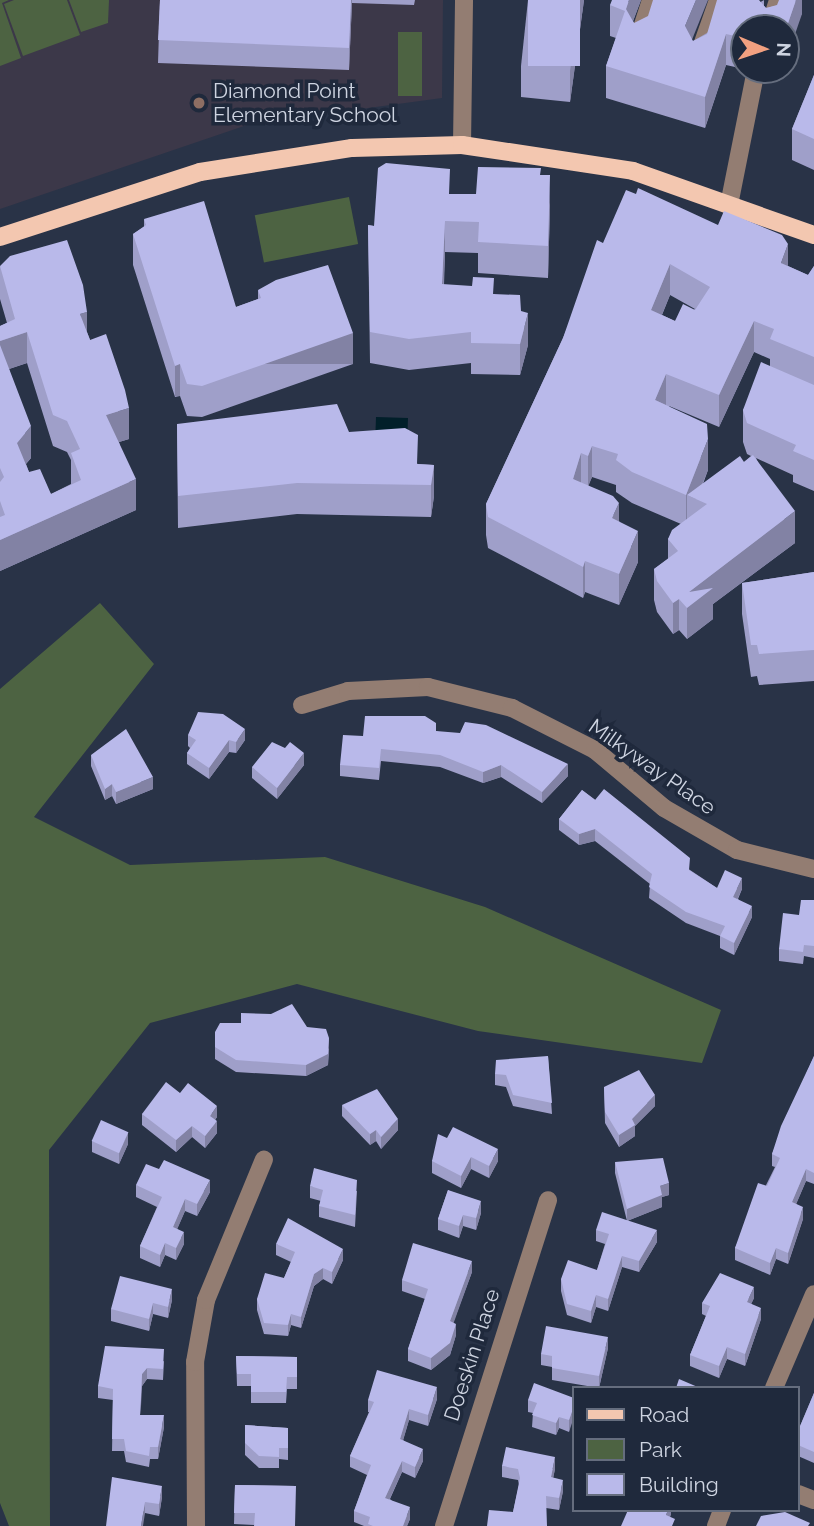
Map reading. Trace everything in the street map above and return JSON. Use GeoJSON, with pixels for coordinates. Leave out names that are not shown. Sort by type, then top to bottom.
{"type":"FeatureCollection","features":[{"type":"Feature","properties":{"kind":"main road"},"geometry":{"type":"LineString","coordinates":[[0,237],[200,172],[352,148],[462,145],[578,159],[730,200],[814,234]]}},
{"type":"Feature","properties":{"kind":"street"},"geometry":{"type":"LineString","coordinates":[[462,145],[464,0]]}},
{"type":"Feature","properties":{"kind":"street"},"geometry":{"type":"LineString","coordinates":[[636,43],[651,0]]}},
{"type":"Feature","properties":{"kind":"street"},"geometry":{"type":"LineString","coordinates":[[696,61],[718,0]]}},
{"type":"Feature","properties":{"kind":"street"},"geometry":{"type":"LineString","coordinates":[[730,200],[753,84]]}},
{"type":"Feature","properties":{"kind":"street","name":"Milkyway Place"},"geometry":{"type":"LineString","coordinates":[[302,705],[348,691],[428,687],[512,708],[595,750],[664,808],[737,850],[814,869]]}},
{"type":"Feature","properties":{"kind":"street"},"geometry":{"type":"LineString","coordinates":[[196,1526],[195,1362],[206,1300],[264,1160]]}},
{"type":"Feature","properties":{"kind":"street","name":"Doeskin Place"},"geometry":{"type":"LineString","coordinates":[[444,1526],[548,1199]]}},
{"type":"Feature","properties":{"kind":"street"},"geometry":{"type":"LineString","coordinates":[[775,1386],[814,1294]]}},
{"type":"Feature","properties":{"kind":"shaded area","name":"Diamond Point Elementary School"},"geometry":{"type":"Polygon","coordinates":[[[0,0],[443,0],[442,98],[250,124],[0,209],[0,0]]]}},
{"type":"Feature","properties":{"kind":"green space"},"geometry":{"type":"Polygon","coordinates":[[[0,0],[9,0],[2,3],[21,58],[0,66],[0,0]]]}},
{"type":"Feature","properties":{"kind":"green space"},"geometry":{"type":"Polygon","coordinates":[[[14,0],[67,0],[80,35],[23,56],[4,4],[14,0]]]}},
{"type":"Feature","properties":{"kind":"green space"},"geometry":{"type":"Polygon","coordinates":[[[69,0],[109,0],[108,23],[81,32],[69,0]]]}},
{"type":"Feature","properties":{"kind":"green space"},"geometry":{"type":"Polygon","coordinates":[[[398,32],[422,32],[422,96],[398,96],[398,32]]]}},
{"type":"Feature","properties":{"kind":"green space"},"geometry":{"type":"Polygon","coordinates":[[[349,197],[358,244],[264,262],[255,215],[349,197]]]}},
{"type":"Feature","properties":{"kind":"green space"},"geometry":{"type":"Polygon","coordinates":[[[100,603],[154,664],[34,817],[130,865],[325,857],[485,907],[721,1010],[702,1063],[478,1031],[297,984],[150,1023],[49,1150],[50,1526],[9,1526],[0,1503],[0,689],[100,603]]]}},
{"type":"Feature","properties":{"kind":"water"},"geometry":{"type":"Polygon","coordinates":[[[376,417],[408,418],[407,434],[375,433],[376,417]]]}},
{"type":"Feature","properties":{"kind":"building"},"geometry":{"type":"Polygon","coordinates":[[[160,0],[351,0],[349,48],[158,40],[160,0]]]}},
{"type":"Feature","properties":{"kind":"building"},"geometry":{"type":"Polygon","coordinates":[[[528,0],[580,0],[580,66],[528,66],[528,0]]]}},
{"type":"Feature","properties":{"kind":"building"},"geometry":{"type":"Polygon","coordinates":[[[612,0],[629,0],[626,9],[634,23],[648,16],[653,0],[696,0],[685,26],[693,41],[707,34],[717,0],[759,0],[766,8],[777,5],[779,0],[796,0],[791,14],[730,14],[730,35],[726,34],[705,97],[606,66],[625,11],[610,5],[612,0]]]}},
{"type":"Feature","properties":{"kind":"building"},"geometry":{"type":"Polygon","coordinates":[[[814,75],[814,139],[792,129],[814,75]]]}},
{"type":"Feature","properties":{"kind":"building"},"geometry":{"type":"Polygon","coordinates":[[[386,163],[450,169],[449,194],[476,194],[478,167],[541,168],[540,175],[550,175],[548,246],[478,242],[479,222],[445,221],[442,284],[472,286],[473,277],[494,278],[493,294],[520,295],[521,311],[528,313],[520,344],[471,343],[471,332],[409,339],[370,332],[368,225],[374,226],[378,168],[386,163]]]}},
{"type":"Feature","properties":{"kind":"building"},"geometry":{"type":"Polygon","coordinates":[[[638,188],[718,225],[724,211],[782,235],[788,244],[781,263],[808,275],[814,266],[814,357],[770,339],[774,329],[754,321],[719,395],[666,374],[655,400],[707,424],[708,439],[686,495],[632,472],[616,460],[618,454],[592,446],[588,456],[581,453],[573,479],[613,496],[619,503],[612,518],[638,531],[619,574],[585,561],[583,567],[488,517],[486,504],[563,338],[597,240],[603,243],[626,190],[636,194],[638,188]],[[670,264],[651,310],[675,321],[683,304],[695,310],[710,287],[670,264]]]}},
{"type":"Feature","properties":{"kind":"building"},"geometry":{"type":"Polygon","coordinates":[[[204,201],[236,307],[261,298],[258,290],[276,280],[328,265],[353,333],[202,386],[187,384],[180,364],[175,366],[133,234],[146,225],[144,219],[204,201]]]}},
{"type":"Feature","properties":{"kind":"building"},"geometry":{"type":"Polygon","coordinates":[[[67,240],[83,285],[87,312],[80,314],[90,340],[106,334],[125,390],[129,408],[106,415],[136,479],[0,540],[0,517],[5,515],[0,501],[0,482],[4,477],[0,468],[0,345],[31,426],[17,443],[29,472],[40,469],[51,494],[81,480],[71,453],[80,449],[67,421],[53,415],[27,332],[0,341],[0,326],[15,319],[0,266],[10,256],[67,240]]]}},
{"type":"Feature","properties":{"kind":"building"},"geometry":{"type":"Polygon","coordinates":[[[761,362],[814,385],[814,460],[793,451],[796,445],[747,423],[743,410],[761,362]]]}},
{"type":"Feature","properties":{"kind":"building"},"geometry":{"type":"Polygon","coordinates":[[[337,404],[349,432],[405,428],[418,435],[417,464],[434,465],[431,485],[297,483],[178,496],[177,424],[337,404]]]}},
{"type":"Feature","properties":{"kind":"building"},"geometry":{"type":"Polygon","coordinates":[[[753,455],[795,511],[689,592],[713,588],[687,608],[679,599],[673,603],[657,581],[654,569],[678,551],[668,539],[672,530],[707,504],[687,495],[740,456],[744,462],[753,455]]]}},
{"type":"Feature","properties":{"kind":"building"},"geometry":{"type":"Polygon","coordinates":[[[814,572],[814,650],[759,654],[757,645],[751,645],[742,583],[814,572]]]}},
{"type":"Feature","properties":{"kind":"building"},"geometry":{"type":"Polygon","coordinates":[[[198,712],[223,714],[245,729],[236,742],[229,740],[209,768],[187,753],[196,740],[188,735],[198,712]]]}},
{"type":"Feature","properties":{"kind":"building"},"geometry":{"type":"Polygon","coordinates":[[[365,716],[425,716],[436,723],[436,731],[460,733],[465,722],[486,725],[568,764],[542,792],[501,765],[483,772],[440,755],[381,749],[379,768],[340,765],[343,735],[363,736],[365,716]]]}},
{"type":"Feature","properties":{"kind":"building"},"geometry":{"type":"Polygon","coordinates":[[[126,729],[153,777],[116,792],[112,784],[105,789],[91,755],[126,729]]]}},
{"type":"Feature","properties":{"kind":"building"},"geometry":{"type":"Polygon","coordinates":[[[272,742],[285,748],[290,742],[304,753],[277,788],[252,767],[272,742]]]}},
{"type":"Feature","properties":{"kind":"building"},"geometry":{"type":"Polygon","coordinates":[[[604,789],[690,858],[689,870],[717,888],[725,870],[742,878],[733,897],[752,906],[734,943],[720,936],[725,926],[686,912],[649,887],[652,874],[595,829],[579,834],[559,819],[582,790],[595,800],[604,789]]]}},
{"type":"Feature","properties":{"kind":"building"},"geometry":{"type":"Polygon","coordinates":[[[801,900],[814,900],[814,946],[804,945],[803,952],[779,949],[783,913],[799,915],[801,900]]]}},
{"type":"Feature","properties":{"kind":"building"},"geometry":{"type":"Polygon","coordinates":[[[292,1004],[307,1027],[326,1029],[329,1038],[328,1054],[306,1065],[236,1060],[215,1047],[215,1032],[220,1023],[241,1023],[241,1013],[271,1014],[292,1004]]]}},
{"type":"Feature","properties":{"kind":"building"},"geometry":{"type":"Polygon","coordinates":[[[548,1056],[552,1103],[513,1095],[506,1075],[495,1074],[496,1060],[548,1056]]]}},
{"type":"Feature","properties":{"kind":"building"},"geometry":{"type":"Polygon","coordinates":[[[814,1056],[814,1173],[806,1169],[792,1202],[803,1207],[788,1253],[776,1248],[770,1263],[735,1248],[758,1183],[767,1186],[780,1158],[772,1154],[781,1126],[814,1056]]]}},
{"type":"Feature","properties":{"kind":"building"},"geometry":{"type":"Polygon","coordinates":[[[639,1070],[655,1095],[632,1119],[635,1125],[619,1135],[605,1112],[604,1087],[639,1070]]]}},
{"type":"Feature","properties":{"kind":"building"},"geometry":{"type":"Polygon","coordinates":[[[166,1082],[180,1093],[188,1083],[217,1106],[210,1116],[217,1121],[205,1136],[192,1126],[176,1140],[142,1114],[166,1082]]]}},
{"type":"Feature","properties":{"kind":"building"},"geometry":{"type":"Polygon","coordinates":[[[377,1089],[398,1119],[381,1137],[376,1130],[370,1134],[342,1105],[377,1089]]]}},
{"type":"Feature","properties":{"kind":"building"},"geometry":{"type":"Polygon","coordinates":[[[101,1120],[128,1132],[119,1153],[92,1141],[101,1120]]]}},
{"type":"Feature","properties":{"kind":"building"},"geometry":{"type":"Polygon","coordinates":[[[453,1127],[498,1149],[489,1166],[471,1157],[461,1176],[432,1161],[438,1134],[447,1138],[453,1127]]]}},
{"type":"Feature","properties":{"kind":"building"},"geometry":{"type":"Polygon","coordinates":[[[663,1158],[669,1183],[660,1186],[662,1195],[627,1209],[615,1162],[663,1158]]]}},
{"type":"Feature","properties":{"kind":"building"},"geometry":{"type":"Polygon","coordinates":[[[164,1160],[210,1180],[197,1204],[185,1199],[173,1227],[184,1232],[176,1248],[165,1243],[160,1255],[140,1246],[162,1197],[136,1185],[146,1164],[159,1169],[164,1160]]]}},
{"type":"Feature","properties":{"kind":"building"},"geometry":{"type":"Polygon","coordinates":[[[314,1168],[357,1180],[355,1215],[319,1206],[323,1190],[310,1186],[314,1168]]]}},
{"type":"Feature","properties":{"kind":"building"},"geometry":{"type":"Polygon","coordinates":[[[448,1190],[481,1201],[476,1218],[463,1215],[459,1226],[438,1219],[448,1190]]]}},
{"type":"Feature","properties":{"kind":"building"},"geometry":{"type":"Polygon","coordinates":[[[602,1212],[657,1230],[639,1261],[622,1256],[608,1299],[596,1295],[591,1311],[567,1304],[561,1279],[568,1260],[597,1270],[609,1234],[596,1230],[602,1212]]]}},
{"type":"Feature","properties":{"kind":"building"},"geometry":{"type":"Polygon","coordinates":[[[288,1218],[343,1249],[332,1272],[323,1268],[314,1274],[301,1317],[291,1314],[288,1325],[264,1323],[257,1299],[265,1273],[284,1278],[295,1252],[276,1244],[288,1218]]]}},
{"type":"Feature","properties":{"kind":"building"},"geometry":{"type":"Polygon","coordinates":[[[413,1243],[472,1261],[450,1321],[456,1324],[450,1343],[431,1358],[408,1349],[428,1289],[402,1280],[413,1243]]]}},
{"type":"Feature","properties":{"kind":"building"},"geometry":{"type":"Polygon","coordinates":[[[720,1273],[754,1287],[747,1302],[761,1308],[745,1354],[727,1347],[719,1366],[690,1355],[710,1306],[702,1303],[720,1273]]]}},
{"type":"Feature","properties":{"kind":"building"},"geometry":{"type":"Polygon","coordinates":[[[120,1276],[172,1289],[168,1307],[153,1303],[149,1319],[111,1309],[120,1276]]]}},
{"type":"Feature","properties":{"kind":"building"},"geometry":{"type":"Polygon","coordinates":[[[546,1326],[608,1337],[599,1376],[552,1368],[552,1356],[541,1354],[546,1326]]]}},
{"type":"Feature","properties":{"kind":"building"},"geometry":{"type":"Polygon","coordinates":[[[105,1346],[164,1349],[163,1369],[147,1368],[142,1374],[140,1415],[164,1415],[158,1447],[150,1447],[149,1456],[126,1451],[124,1439],[112,1439],[113,1389],[98,1386],[105,1346]]]}},
{"type":"Feature","properties":{"kind":"building"},"geometry":{"type":"Polygon","coordinates":[[[236,1356],[297,1357],[297,1377],[287,1377],[286,1392],[251,1392],[251,1374],[237,1374],[236,1356]]]}},
{"type":"Feature","properties":{"kind":"building"},"geometry":{"type":"Polygon","coordinates":[[[377,1370],[437,1387],[428,1415],[409,1409],[400,1439],[423,1449],[415,1467],[402,1461],[385,1498],[410,1507],[403,1526],[373,1526],[368,1524],[370,1517],[354,1511],[371,1465],[350,1456],[374,1402],[368,1400],[377,1370]]]}},
{"type":"Feature","properties":{"kind":"building"},"geometry":{"type":"Polygon","coordinates":[[[679,1379],[695,1386],[677,1386],[679,1379]]]}},
{"type":"Feature","properties":{"kind":"building"},"geometry":{"type":"Polygon","coordinates":[[[534,1383],[572,1397],[569,1420],[559,1417],[556,1423],[532,1415],[537,1403],[528,1400],[534,1383]]]}},
{"type":"Feature","properties":{"kind":"building"},"geometry":{"type":"Polygon","coordinates":[[[814,1393],[814,1452],[800,1446],[800,1426],[814,1393]]]}},
{"type":"Feature","properties":{"kind":"building"},"geometry":{"type":"Polygon","coordinates":[[[245,1425],[288,1428],[288,1448],[279,1448],[279,1457],[259,1456],[245,1443],[245,1425]]]}},
{"type":"Feature","properties":{"kind":"building"},"geometry":{"type":"Polygon","coordinates":[[[506,1447],[555,1457],[551,1477],[563,1480],[559,1498],[546,1496],[547,1526],[487,1526],[489,1510],[513,1512],[520,1478],[518,1469],[502,1466],[506,1447]]]}},
{"type":"Feature","properties":{"kind":"building"},"geometry":{"type":"Polygon","coordinates":[[[112,1477],[162,1486],[159,1504],[145,1502],[141,1526],[106,1526],[112,1477]]]}},
{"type":"Feature","properties":{"kind":"building"},"geometry":{"type":"Polygon","coordinates":[[[235,1485],[296,1486],[295,1526],[254,1526],[255,1513],[234,1513],[235,1485]]]}},
{"type":"Feature","properties":{"kind":"building"},"geometry":{"type":"Polygon","coordinates":[[[627,1512],[667,1512],[666,1515],[675,1519],[672,1526],[621,1526],[627,1512]]]}},
{"type":"Feature","properties":{"kind":"building"},"geometry":{"type":"Polygon","coordinates":[[[785,1512],[810,1523],[808,1526],[756,1526],[761,1516],[785,1512]]]}},
{"type":"Feature","properties":{"kind":"place","name":"Diamond Point Elementary School"},"geometry":{"type":"Point","coordinates":[199,103]}}]}
